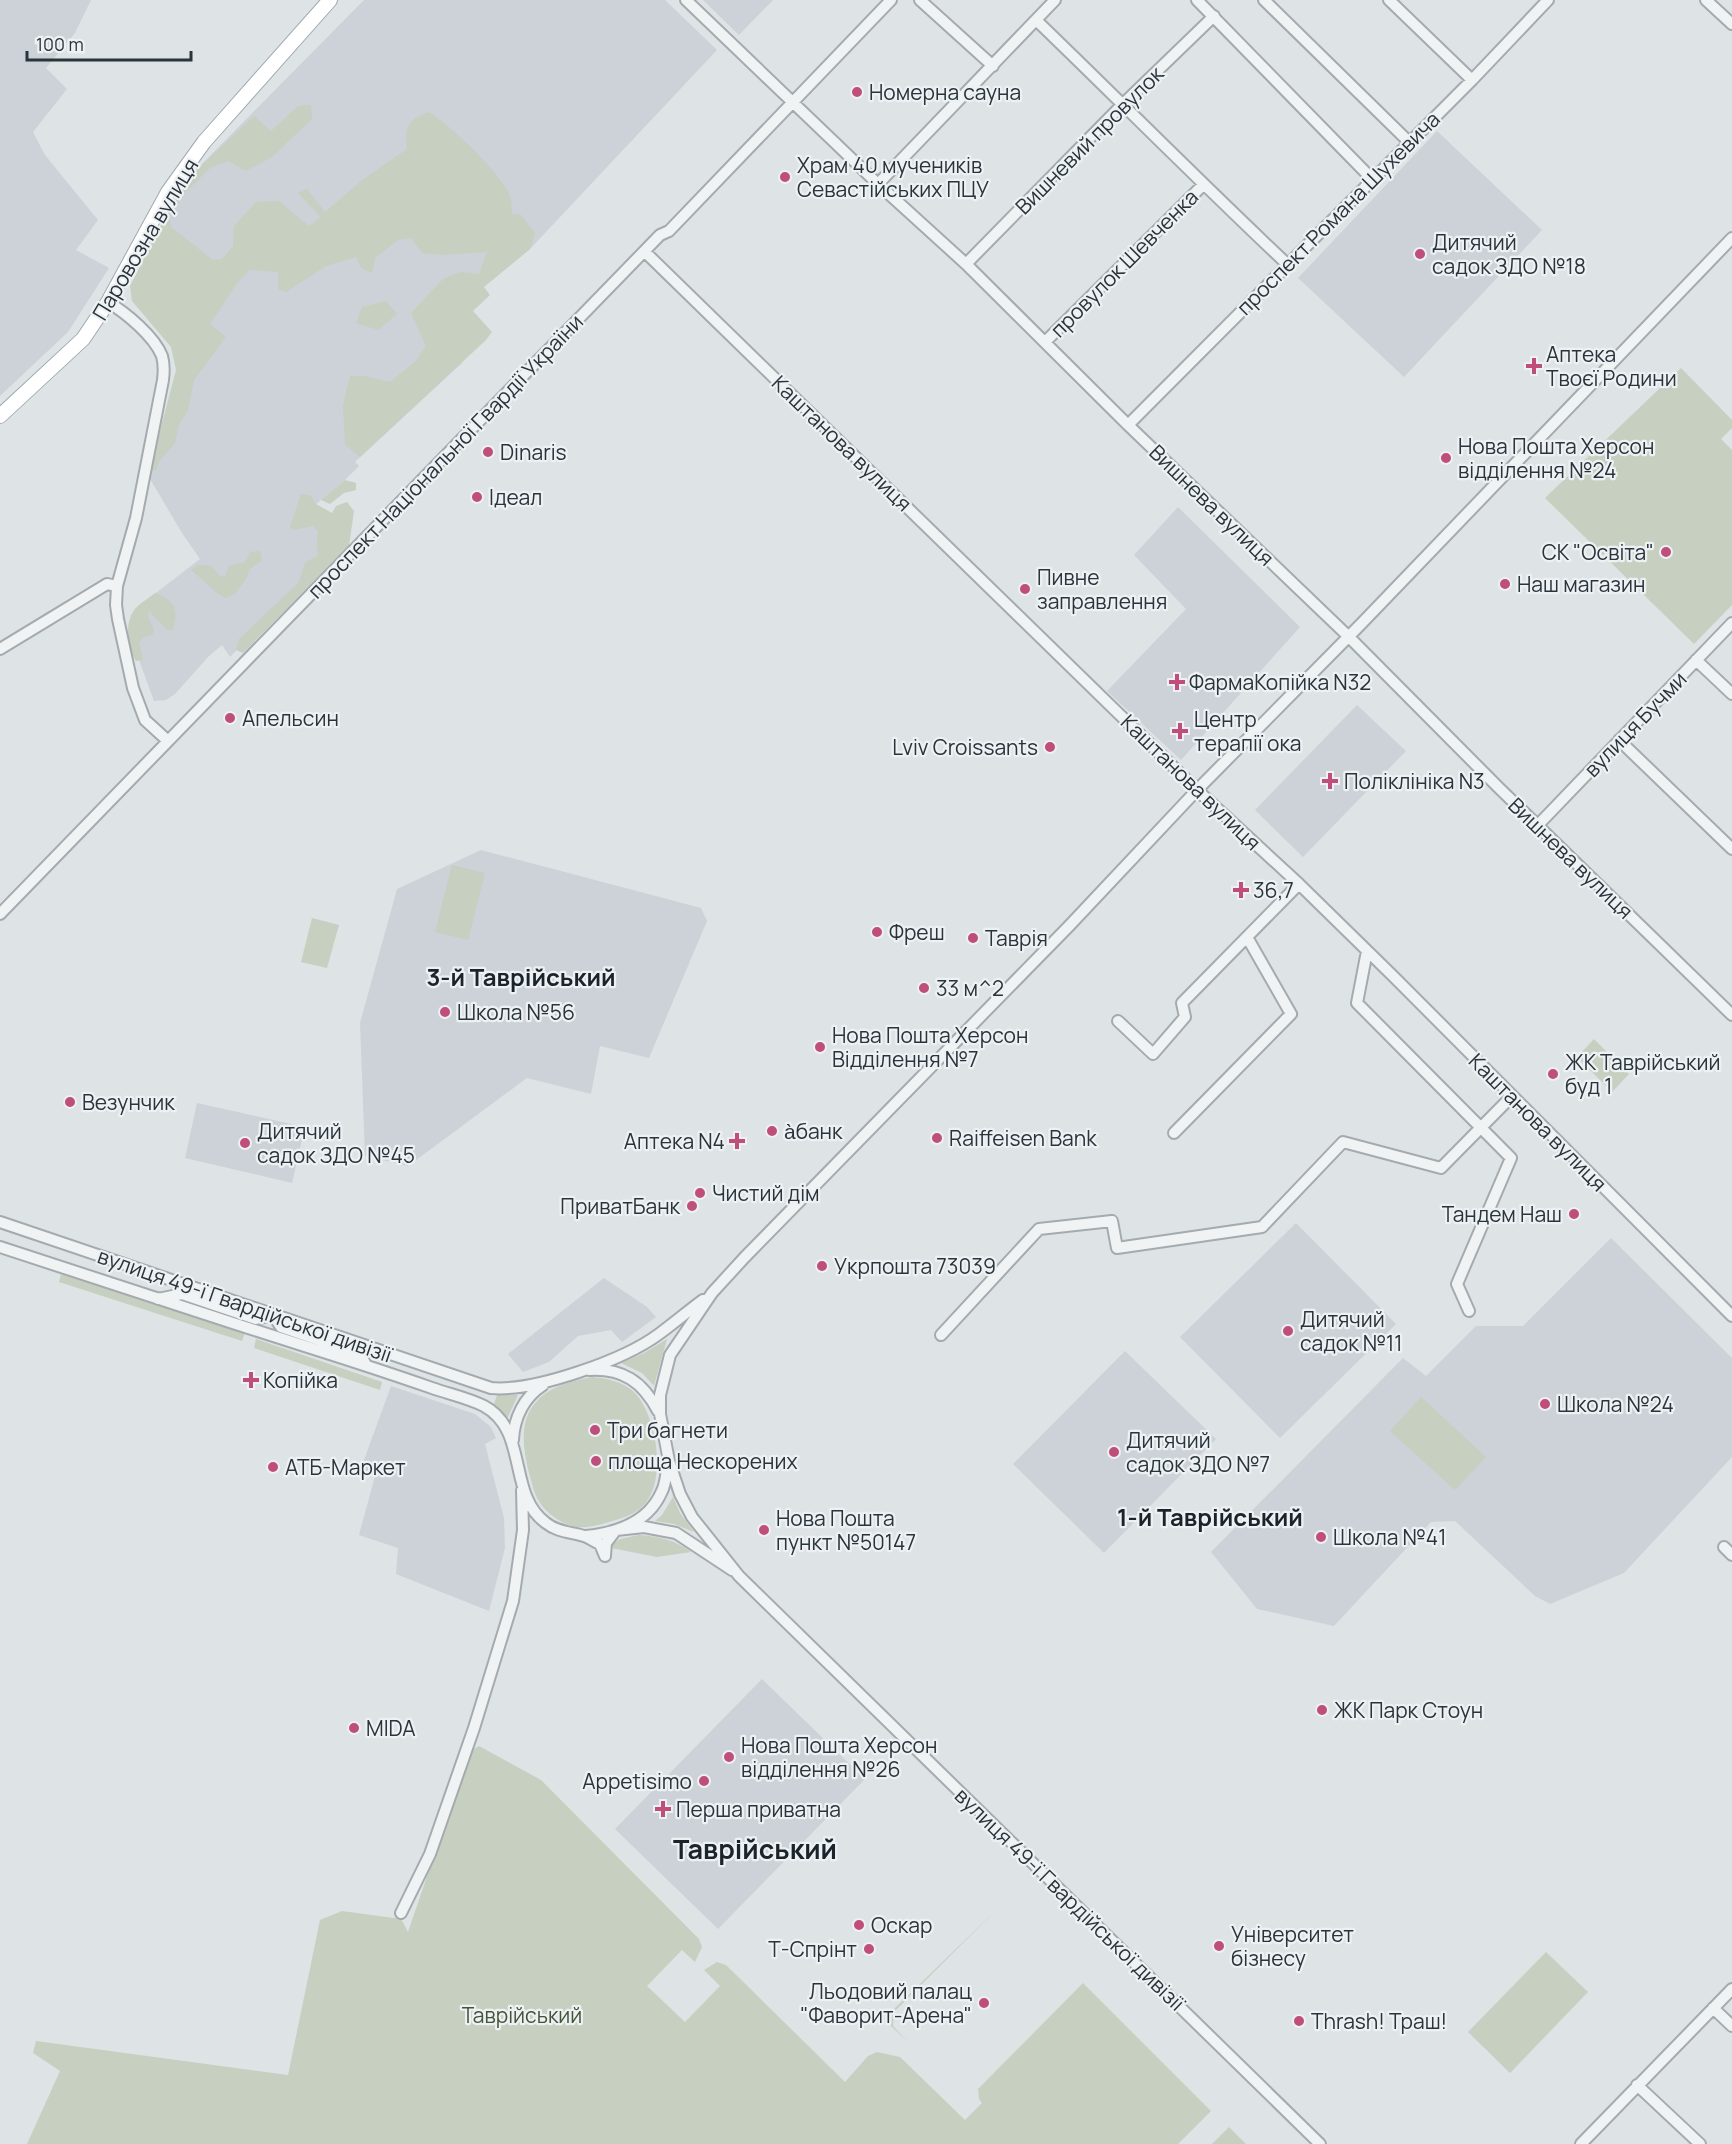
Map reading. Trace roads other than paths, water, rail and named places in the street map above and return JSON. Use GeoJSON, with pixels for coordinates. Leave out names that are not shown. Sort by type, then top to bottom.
{"type":"FeatureCollection","features":[{"type":"Feature","properties":{"kind":"main road","name":"Паровозна вулиця"},"geometry":{"type":"LineString","coordinates":[[0,416],[70,353],[89,331],[108,302],[162,201],[197,151],[330,0]]}},
{"type":"Feature","properties":{"kind":"street","name":"Вишнева вулиця"},"geometry":{"type":"LineString","coordinates":[[686,0],[878,184],[966,264],[1732,1015]]}},
{"type":"Feature","properties":{"kind":"street","name":"проспект Національної Гвардії України"},"geometry":{"type":"LineString","coordinates":[[0,914],[660,235],[669,231],[891,0]]}},
{"type":"Feature","properties":{"kind":"street"},"geometry":{"type":"LineString","coordinates":[[920,0],[993,66]]}},
{"type":"Feature","properties":{"kind":"street"},"geometry":{"type":"LineString","coordinates":[[878,184],[1055,0]]}},
{"type":"Feature","properties":{"kind":"street"},"geometry":{"type":"LineString","coordinates":[[1197,0],[1372,178]]}},
{"type":"Feature","properties":{"kind":"street"},"geometry":{"type":"LineString","coordinates":[[1264,0],[1408,142]]}},
{"type":"Feature","properties":{"kind":"street"},"geometry":{"type":"LineString","coordinates":[[1389,0],[1472,80]]}},
{"type":"Feature","properties":{"kind":"street"},"geometry":{"type":"LineString","coordinates":[[1706,0],[1732,24]]}},
{"type":"Feature","properties":{"kind":"street","name":"проспект Романа Шухевича"},"geometry":{"type":"LineString","coordinates":[[1128,425],[1472,80],[1541,2]]}},
{"type":"Feature","properties":{"kind":"street","name":"Вишневий провулок"},"geometry":{"type":"LineString","coordinates":[[966,264],[1214,16]]}},
{"type":"Feature","properties":{"kind":"street"},"geometry":{"type":"LineString","coordinates":[[1036,20],[1124,104],[1203,185],[1287,264]]}},
{"type":"Feature","properties":{"kind":"street","name":"провулок Шевченка"},"geometry":{"type":"LineString","coordinates":[[1046,342],[1203,185]]}},
{"type":"Feature","properties":{"kind":"street"},"geometry":{"type":"LineString","coordinates":[[669,1461],[663,1490],[653,1508],[639,1521],[600,1535],[585,1536],[563,1532],[546,1523],[534,1511],[523,1485],[513,1444],[514,1427],[522,1407],[535,1390],[554,1379],[608,1361],[658,1335],[712,1293],[1070,925],[1197,790],[1349,637],[1732,238]]}},
{"type":"Feature","properties":{"kind":"street","name":"Каштанова вулиця"},"geometry":{"type":"LineString","coordinates":[[645,252],[1197,790],[1299,884],[1732,1316]]}},
{"type":"Feature","properties":{"kind":"street"},"geometry":{"type":"LineString","coordinates":[[108,302],[124,311],[155,344],[162,357],[164,369],[136,518],[117,586],[118,619],[133,688],[145,720],[168,741]]}},
{"type":"Feature","properties":{"kind":"street"},"geometry":{"type":"LineString","coordinates":[[0,649],[107,584],[117,586]]}},
{"type":"Feature","properties":{"kind":"street","name":"вулиця Бучми"},"geometry":{"type":"LineString","coordinates":[[1538,825],[1732,623]]}},
{"type":"Feature","properties":{"kind":"street"},"geometry":{"type":"LineString","coordinates":[[1696,660],[1732,694]]}},
{"type":"Feature","properties":{"kind":"street"},"geometry":{"type":"LineString","coordinates":[[1619,740],[1732,849]]}},
{"type":"Feature","properties":{"kind":"street"},"geometry":{"type":"LineString","coordinates":[[1118,1021],[1153,1054],[1185,1017],[1182,1003],[1299,884]]}},
{"type":"Feature","properties":{"kind":"street"},"geometry":{"type":"LineString","coordinates":[[1174,1133],[1291,1014],[1247,937]]}},
{"type":"Feature","properties":{"kind":"street"},"geometry":{"type":"LineString","coordinates":[[1367,951],[1357,1003],[1511,1158],[1457,1284],[1469,1311]]}},
{"type":"Feature","properties":{"kind":"street"},"geometry":{"type":"LineString","coordinates":[[941,1335],[1039,1229],[1112,1221],[1117,1248],[1262,1227],[1343,1142],[1441,1168],[1512,1096]]}},
{"type":"Feature","properties":{"kind":"street","name":"вулиця 49-ї Гвардійської дивізії"},"geometry":{"type":"LineString","coordinates":[[0,1222],[491,1388],[525,1387],[554,1379]]}},
{"type":"Feature","properties":{"kind":"street","name":"вулиця 49-ї Гвардійської дивізії"},"geometry":{"type":"LineString","coordinates":[[0,1247],[366,1365],[484,1406],[501,1420],[513,1444]]}},
{"type":"Feature","properties":{"kind":"street"},"geometry":{"type":"LineString","coordinates":[[712,1293],[670,1355],[660,1395],[660,1414],[669,1461],[680,1494],[692,1516],[739,1576]]}},
{"type":"Feature","properties":{"kind":"street"},"geometry":{"type":"LineString","coordinates":[[158,1299],[182,1294],[256,1319],[273,1315],[280,1327],[360,1354],[366,1365]]}},
{"type":"Feature","properties":{"kind":"street"},"geometry":{"type":"LineString","coordinates":[[578,1371],[600,1369],[621,1373],[638,1383],[652,1398],[660,1414]]}},
{"type":"Feature","properties":{"kind":"street"},"geometry":{"type":"LineString","coordinates":[[401,1913],[430,1854],[474,1728],[513,1601],[523,1538],[523,1485]]}},
{"type":"Feature","properties":{"kind":"street"},"geometry":{"type":"LineString","coordinates":[[523,1538],[530,1524],[546,1523]]}},
{"type":"Feature","properties":{"kind":"street"},"geometry":{"type":"LineString","coordinates":[[585,1536],[600,1544],[605,1556],[606,1543],[616,1530],[644,1527],[676,1533],[739,1576]]}},
{"type":"Feature","properties":{"kind":"street","name":"вулиця 49-ї Гвардійської дивізії"},"geometry":{"type":"LineString","coordinates":[[739,1576],[1320,2144]]}},
{"type":"Feature","properties":{"kind":"street"},"geometry":{"type":"LineString","coordinates":[[1582,2144],[1732,1989]]}},
{"type":"Feature","properties":{"kind":"street"},"geometry":{"type":"LineString","coordinates":[[1713,2007],[1732,2026]]}},
{"type":"Feature","properties":{"kind":"street"},"geometry":{"type":"LineString","coordinates":[[1637,2085],[1700,2144]]}},
{"type":"Feature","properties":{"kind":"place","name":"Номерна сауна"},"geometry":{"type":"Point","coordinates":[857,92]}},
{"type":"Feature","properties":{"kind":"place","name":"Храм 40 мучеників Севастійських ПЦУ"},"geometry":{"type":"Point","coordinates":[785,177]}},
{"type":"Feature","properties":{"kind":"place","name":"Дитячий садок ЗДО №18"},"geometry":{"type":"Point","coordinates":[1420,254]}},
{"type":"Feature","properties":{"kind":"place","name":"Аптека Твоєї Родини"},"geometry":{"type":"Point","coordinates":[1534,366]}},
{"type":"Feature","properties":{"kind":"place","name":"Dinaris"},"geometry":{"type":"Point","coordinates":[488,452]}},
{"type":"Feature","properties":{"kind":"place","name":"Нова Пошта Херсон відділення №24"},"geometry":{"type":"Point","coordinates":[1446,458]}},
{"type":"Feature","properties":{"kind":"place","name":"Ідеал"},"geometry":{"type":"Point","coordinates":[477,497]}},
{"type":"Feature","properties":{"kind":"place","name":"СК \"Освіта\""},"geometry":{"type":"Point","coordinates":[1666,552]}},
{"type":"Feature","properties":{"kind":"place","name":"Наш магазин"},"geometry":{"type":"Point","coordinates":[1505,584]}},
{"type":"Feature","properties":{"kind":"place","name":"Пивне заправлення"},"geometry":{"type":"Point","coordinates":[1025,589]}},
{"type":"Feature","properties":{"kind":"place","name":"ФармаКопійка N32"},"geometry":{"type":"Point","coordinates":[1177,682]}},
{"type":"Feature","properties":{"kind":"place","name":"Апельсин"},"geometry":{"type":"Point","coordinates":[230,718]}},
{"type":"Feature","properties":{"kind":"place","name":"Центр терапії ока"},"geometry":{"type":"Point","coordinates":[1180,731]}},
{"type":"Feature","properties":{"kind":"place","name":"Lviv Croissants"},"geometry":{"type":"Point","coordinates":[1050,747]}},
{"type":"Feature","properties":{"kind":"place","name":"Поліклініка N3"},"geometry":{"type":"Point","coordinates":[1330,781]}},
{"type":"Feature","properties":{"kind":"place","name":"36,7"},"geometry":{"type":"Point","coordinates":[1241,890]}},
{"type":"Feature","properties":{"kind":"place","name":"Фреш"},"geometry":{"type":"Point","coordinates":[877,932]}},
{"type":"Feature","properties":{"kind":"place","name":"Таврія"},"geometry":{"type":"Point","coordinates":[973,938]}},
{"type":"Feature","properties":{"kind":"place","name":"33 м^2"},"geometry":{"type":"Point","coordinates":[924,988]}},
{"type":"Feature","properties":{"kind":"place","name":"Школа №56"},"geometry":{"type":"Point","coordinates":[445,1012]}},
{"type":"Feature","properties":{"kind":"place","name":"Нова Пошта Херсон Відділення №7"},"geometry":{"type":"Point","coordinates":[820,1047]}},
{"type":"Feature","properties":{"kind":"place","name":"ЖК Таврійський буд 1"},"geometry":{"type":"Point","coordinates":[1553,1074]}},
{"type":"Feature","properties":{"kind":"place","name":"Везунчик"},"geometry":{"type":"Point","coordinates":[70,1102]}},
{"type":"Feature","properties":{"kind":"place","name":"а̀банк"},"geometry":{"type":"Point","coordinates":[772,1131]}},
{"type":"Feature","properties":{"kind":"place","name":"Raiffeisen Bank"},"geometry":{"type":"Point","coordinates":[937,1138]}},
{"type":"Feature","properties":{"kind":"place","name":"Аптека N4"},"geometry":{"type":"Point","coordinates":[737,1141]}},
{"type":"Feature","properties":{"kind":"place","name":"Дитячий садок ЗДО №45"},"geometry":{"type":"Point","coordinates":[245,1143]}},
{"type":"Feature","properties":{"kind":"place","name":"Чистий дім"},"geometry":{"type":"Point","coordinates":[700,1193]}},
{"type":"Feature","properties":{"kind":"place","name":"ПриватБанк"},"geometry":{"type":"Point","coordinates":[692,1206]}},
{"type":"Feature","properties":{"kind":"place","name":"Тандем Наш"},"geometry":{"type":"Point","coordinates":[1574,1214]}},
{"type":"Feature","properties":{"kind":"place","name":"Укрпошта 73039"},"geometry":{"type":"Point","coordinates":[822,1266]}},
{"type":"Feature","properties":{"kind":"place","name":"Дитячий садок №11"},"geometry":{"type":"Point","coordinates":[1288,1331]}},
{"type":"Feature","properties":{"kind":"place","name":"Копійка"},"geometry":{"type":"Point","coordinates":[251,1380]}},
{"type":"Feature","properties":{"kind":"place","name":"Школа №24"},"geometry":{"type":"Point","coordinates":[1545,1404]}},
{"type":"Feature","properties":{"kind":"place","name":"Три багнети"},"geometry":{"type":"Point","coordinates":[595,1430]}},
{"type":"Feature","properties":{"kind":"place","name":"Дитячий садок ЗДО №7"},"geometry":{"type":"Point","coordinates":[1114,1452]}},
{"type":"Feature","properties":{"kind":"place","name":"площа Нескорених"},"geometry":{"type":"Point","coordinates":[596,1461]}},
{"type":"Feature","properties":{"kind":"place","name":"АТБ-Маркет"},"geometry":{"type":"Point","coordinates":[273,1467]}},
{"type":"Feature","properties":{"kind":"place","name":"Нова Пошта пункт №50147"},"geometry":{"type":"Point","coordinates":[764,1530]}},
{"type":"Feature","properties":{"kind":"place","name":"Школа №41"},"geometry":{"type":"Point","coordinates":[1321,1537]}},
{"type":"Feature","properties":{"kind":"place","name":"ЖК Парк Стоун"},"geometry":{"type":"Point","coordinates":[1322,1710]}},
{"type":"Feature","properties":{"kind":"place","name":"MIDA"},"geometry":{"type":"Point","coordinates":[354,1728]}},
{"type":"Feature","properties":{"kind":"place","name":"Нова Пошта Херсон відділення №26"},"geometry":{"type":"Point","coordinates":[729,1757]}},
{"type":"Feature","properties":{"kind":"place","name":"Appetisimo"},"geometry":{"type":"Point","coordinates":[704,1781]}},
{"type":"Feature","properties":{"kind":"place","name":"Перша приватна"},"geometry":{"type":"Point","coordinates":[663,1809]}},
{"type":"Feature","properties":{"kind":"place","name":"Оскар"},"geometry":{"type":"Point","coordinates":[859,1925]}},
{"type":"Feature","properties":{"kind":"place","name":"Університет бізнесу"},"geometry":{"type":"Point","coordinates":[1219,1946]}},
{"type":"Feature","properties":{"kind":"place","name":"Т-Спрінт"},"geometry":{"type":"Point","coordinates":[869,1949]}},
{"type":"Feature","properties":{"kind":"place","name":"Льодовий палац \"Фаворит-Арена\""},"geometry":{"type":"Point","coordinates":[984,2003]}},
{"type":"Feature","properties":{"kind":"place","name":"Thrash! Траш!"},"geometry":{"type":"Point","coordinates":[1299,2021]}},
{"type":"Feature","properties":{"kind":"district","name":"3-й Таврійський"},"geometry":{"type":"Point","coordinates":[521,976]}},
{"type":"Feature","properties":{"kind":"district","name":"1-й Таврійський"},"geometry":{"type":"Point","coordinates":[1210,1516]}},
{"type":"Feature","properties":{"kind":"district","name":"Таврійський"},"geometry":{"type":"Point","coordinates":[755,1848]}}]}
